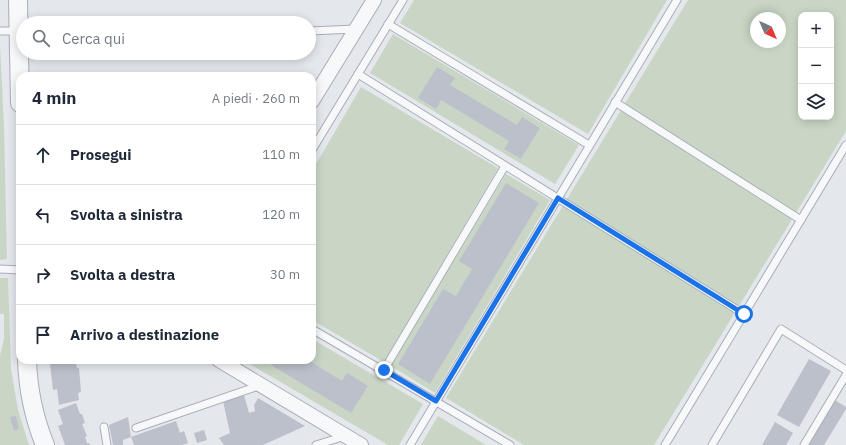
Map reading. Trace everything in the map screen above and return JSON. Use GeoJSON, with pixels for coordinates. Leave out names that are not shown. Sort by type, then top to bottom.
{"type":"FeatureCollection","features":[{"type":"Feature","properties":{"kind":"street"},"geometry":{"type":"LineString","coordinates":[[18,0],[19,16]]}},
{"type":"Feature","properties":{"kind":"street"},"geometry":{"type":"LineString","coordinates":[[316,94],[374,0]]}},
{"type":"Feature","properties":{"kind":"street"},"geometry":{"type":"LineString","coordinates":[[20,60],[20,72]]}},
{"type":"Feature","properties":{"kind":"street"},"geometry":{"type":"LineString","coordinates":[[27,364],[31,399],[38,428],[45,445]]}},
{"type":"Feature","properties":{"kind":"street"},"geometry":{"type":"LineString","coordinates":[[226,364],[361,445]]}},
{"type":"Feature","properties":{"kind":"lane"},"geometry":{"type":"LineString","coordinates":[[316,143],[403,0]]}},
{"type":"Feature","properties":{"kind":"lane"},"geometry":{"type":"LineString","coordinates":[[410,445],[676,0]]}},
{"type":"Feature","properties":{"kind":"lane"},"geometry":{"type":"LineString","coordinates":[[388,24],[589,145]]}},
{"type":"Feature","properties":{"kind":"lane"},"geometry":{"type":"LineString","coordinates":[[316,31],[356,29]]}},
{"type":"Feature","properties":{"kind":"lane"},"geometry":{"type":"LineString","coordinates":[[0,31],[16,38]]}},
{"type":"Feature","properties":{"kind":"lane"},"geometry":{"type":"LineString","coordinates":[[358,74],[744,314]]}},
{"type":"Feature","properties":{"kind":"lane"},"geometry":{"type":"LineString","coordinates":[[615,102],[801,220]]}},
{"type":"Feature","properties":{"kind":"lane"},"geometry":{"type":"LineString","coordinates":[[665,445],[846,145]]}},
{"type":"Feature","properties":{"kind":"lane"},"geometry":{"type":"LineString","coordinates":[[384,370],[505,166]]}},
{"type":"Feature","properties":{"kind":"lane"},"geometry":{"type":"LineString","coordinates":[[0,269],[16,270]]}},
{"type":"Feature","properties":{"kind":"lane"},"geometry":{"type":"LineString","coordinates":[[712,445],[781,329],[846,370]]}},
{"type":"Feature","properties":{"kind":"lane"},"geometry":{"type":"LineString","coordinates":[[316,331],[510,445]]}},
{"type":"Feature","properties":{"kind":"lane"},"geometry":{"type":"LineString","coordinates":[[804,445],[846,375]]}},
{"type":"Feature","properties":{"kind":"lane"},"geometry":{"type":"LineString","coordinates":[[136,428],[261,385]]}},
{"type":"Feature","properties":{"kind":"lane"},"geometry":{"type":"LineString","coordinates":[[104,427],[107,445]]}},
{"type":"Feature","properties":{"kind":"lane"},"geometry":{"type":"LineString","coordinates":[[316,445],[346,436]]}},
{"type":"Feature","properties":{"kind":"green space"},"geometry":{"type":"Polygon","coordinates":[[[414,0],[667,0],[588,134],[400,23],[414,0]]]}},
{"type":"Feature","properties":{"kind":"green space"},"geometry":{"type":"Polygon","coordinates":[[[688,0],[846,0],[846,131],[654,445],[524,445],[446,398],[688,0]]]}},
{"type":"Feature","properties":{"kind":"green space"},"geometry":{"type":"Polygon","coordinates":[[[393,34],[579,145],[555,184],[370,73],[393,34]]]}},
{"type":"Feature","properties":{"kind":"green space"},"geometry":{"type":"Polygon","coordinates":[[[0,44],[4,126],[7,259],[0,260],[0,44]]]}},
{"type":"Feature","properties":{"kind":"green space"},"geometry":{"type":"Polygon","coordinates":[[[361,87],[498,168],[384,362],[316,322],[316,164],[361,87]]]}},
{"type":"Feature","properties":{"kind":"green space"},"geometry":{"type":"Polygon","coordinates":[[[506,174],[550,200],[435,393],[391,366],[506,174]]]}},
{"type":"Feature","properties":{"kind":"green space"},"geometry":{"type":"Polygon","coordinates":[[[0,278],[8,278],[11,369],[18,410],[29,445],[0,445],[0,355],[4,339],[4,314],[0,314],[0,278]]]}},
{"type":"Feature","properties":{"kind":"green space"},"geometry":{"type":"Polygon","coordinates":[[[316,341],[423,404],[399,445],[388,445],[250,364],[316,364],[316,341]]]}},
{"type":"Feature","properties":{"kind":"green space"},"geometry":{"type":"Polygon","coordinates":[[[438,416],[486,445],[421,445],[438,416]]]}},
{"type":"Feature","properties":{"kind":"building"},"geometry":{"type":"Polygon","coordinates":[[[437,67],[455,78],[450,85],[517,125],[522,117],[540,128],[521,159],[504,149],[509,141],[441,100],[436,109],[418,98],[437,67]]]}},
{"type":"Feature","properties":{"kind":"building"},"geometry":{"type":"Polygon","coordinates":[[[506,183],[539,203],[430,384],[398,364],[443,289],[456,296],[472,269],[459,261],[506,183]]]}},
{"type":"Feature","properties":{"kind":"building"},"geometry":{"type":"Polygon","coordinates":[[[809,359],[831,371],[799,427],[777,415],[809,359]]]}},
{"type":"Feature","properties":{"kind":"building"},"geometry":{"type":"Polygon","coordinates":[[[50,364],[76,364],[77,368],[79,368],[81,392],[78,393],[79,400],[59,405],[57,389],[53,390],[50,364]]]}},
{"type":"Feature","properties":{"kind":"building"},"geometry":{"type":"Polygon","coordinates":[[[314,364],[342,381],[347,373],[368,386],[351,413],[271,365],[314,364]]]}},
{"type":"Feature","properties":{"kind":"building"},"geometry":{"type":"Polygon","coordinates":[[[244,395],[249,413],[255,411],[254,405],[258,398],[305,426],[263,445],[224,445],[219,438],[230,433],[223,401],[244,395]]]}},
{"type":"Feature","properties":{"kind":"building"},"geometry":{"type":"Polygon","coordinates":[[[835,400],[846,407],[846,409],[824,445],[808,445],[835,400]]]}},
{"type":"Feature","properties":{"kind":"building"},"geometry":{"type":"Polygon","coordinates":[[[76,403],[85,423],[82,424],[87,436],[85,437],[87,443],[90,445],[65,445],[58,426],[63,424],[58,410],[76,403]]]}},
{"type":"Feature","properties":{"kind":"building"},"geometry":{"type":"Polygon","coordinates":[[[16,416],[19,429],[14,431],[10,417],[16,416]]]}},
{"type":"Feature","properties":{"kind":"building"},"geometry":{"type":"Polygon","coordinates":[[[128,417],[131,437],[123,440],[123,445],[113,445],[109,425],[128,417]]]}},
{"type":"Feature","properties":{"kind":"building"},"geometry":{"type":"Polygon","coordinates":[[[176,421],[180,433],[184,431],[188,443],[182,445],[134,445],[131,437],[176,421]]]}},
{"type":"Feature","properties":{"kind":"building"},"geometry":{"type":"Polygon","coordinates":[[[775,422],[793,433],[786,445],[762,445],[775,422]]]}},
{"type":"Feature","properties":{"kind":"building"},"geometry":{"type":"Polygon","coordinates":[[[204,430],[207,440],[197,443],[194,433],[204,430]]]}},
{"type":"Feature","properties":{"kind":"route"},"geometry":{"type":"LineString","coordinates":[[384,370],[436,401],[558,198],[744,314]]}}]}
